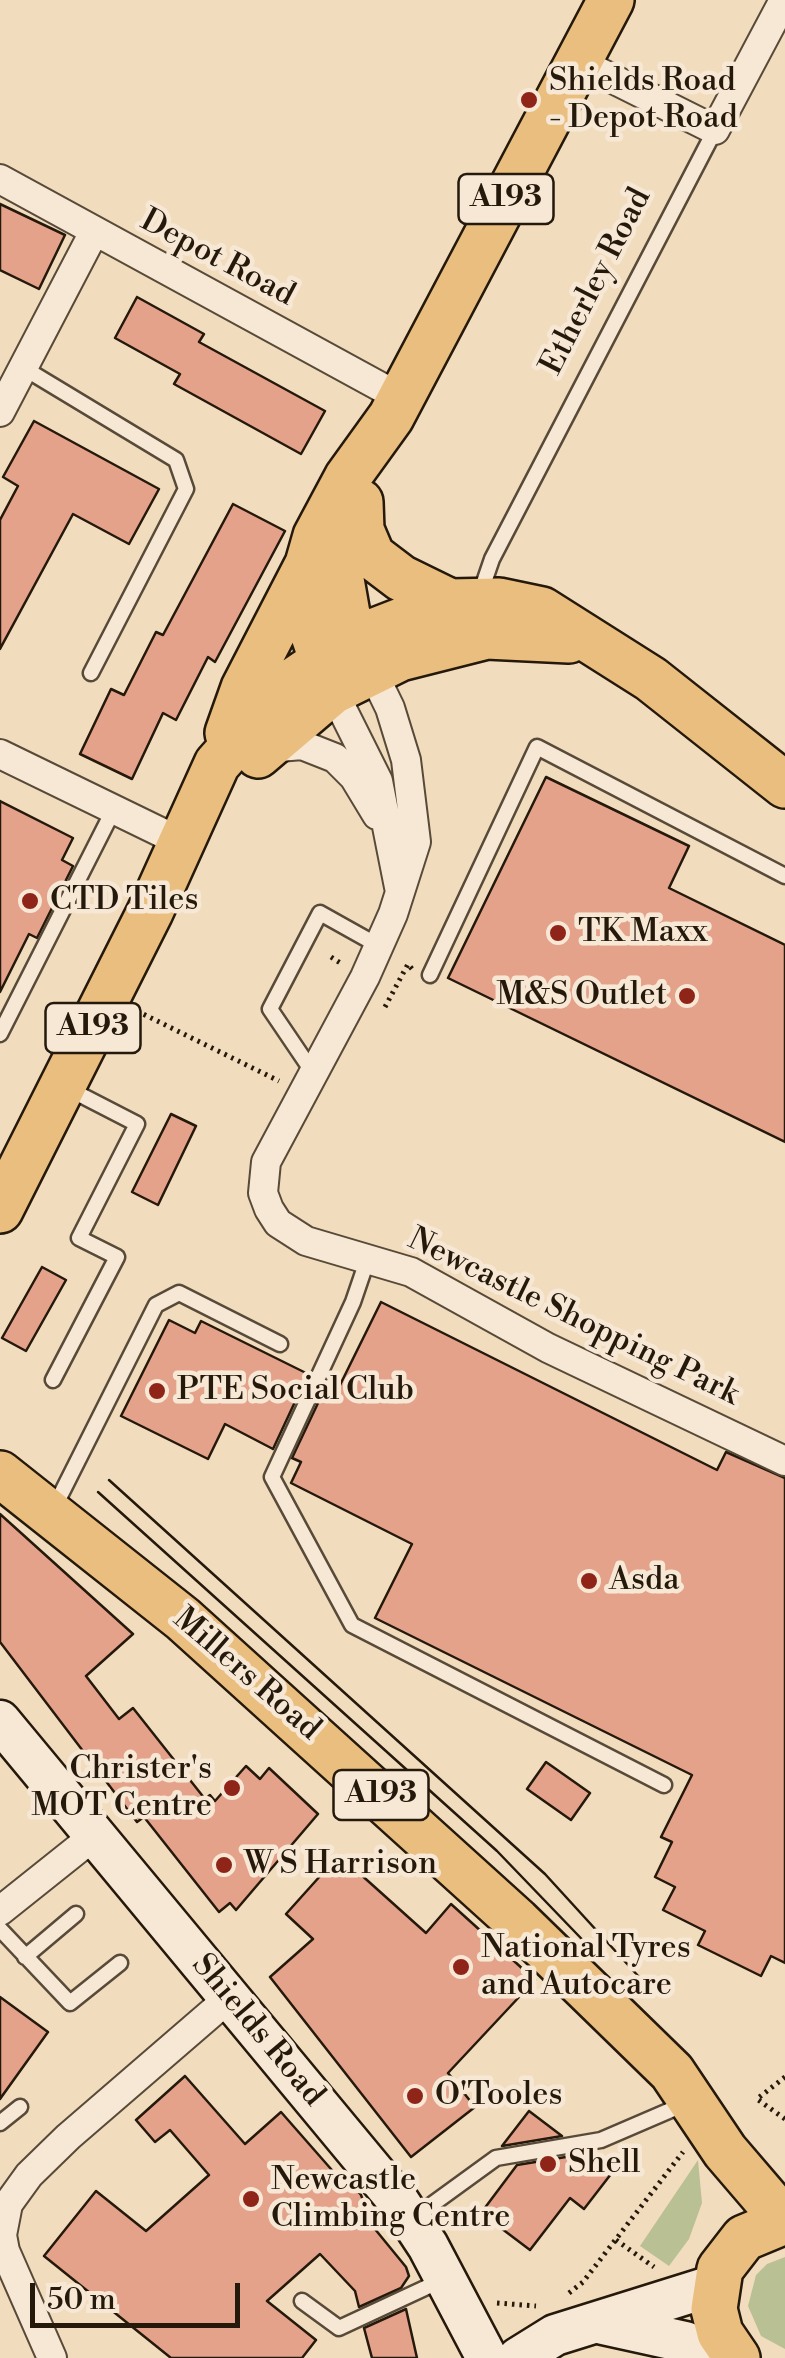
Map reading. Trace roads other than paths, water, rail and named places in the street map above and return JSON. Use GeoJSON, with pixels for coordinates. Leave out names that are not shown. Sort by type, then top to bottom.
{"type":"FeatureCollection","features":[{"type":"Feature","properties":{"kind":"main road","name":"A193"},"geometry":{"type":"LineString","coordinates":[[345,665],[312,630],[308,564],[329,508],[396,408],[611,0]]}},
{"type":"Feature","properties":{"kind":"main road","name":"A193"},"geometry":{"type":"LineString","coordinates":[[189,830],[345,665],[340,574],[360,502],[396,408]]}},
{"type":"Feature","properties":{"kind":"main road"},"geometry":{"type":"LineString","coordinates":[[360,502],[362,530],[372,556],[400,578],[464,601],[542,610],[651,678],[785,785]]}},
{"type":"Feature","properties":{"kind":"main road"},"geometry":{"type":"LineString","coordinates":[[217,764],[244,688],[308,564]]}},
{"type":"Feature","properties":{"kind":"main road"},"geometry":{"type":"LineString","coordinates":[[345,665],[464,601]]}},
{"type":"Feature","properties":{"kind":"main road"},"geometry":{"type":"LineString","coordinates":[[345,665],[487,636],[522,634],[596,643]]}},
{"type":"Feature","properties":{"kind":"main road","name":"A193"},"geometry":{"type":"LineString","coordinates":[[1,1204],[64,1087],[217,764],[263,708],[345,665]]}},
{"type":"Feature","properties":{"kind":"main road","name":"Millers Road"},"geometry":{"type":"LineString","coordinates":[[0,1474],[183,1620],[448,1856],[648,2047],[695,2100],[722,2270]]}},
{"type":"Feature","properties":{"kind":"main road","name":"Shields Road"},"geometry":{"type":"LineString","coordinates":[[0,1721],[412,2220],[487,2358]]}},
{"type":"Feature","properties":{"kind":"main road","name":"Millers Road"},"geometry":{"type":"LineString","coordinates":[[704,2151],[785,2221]]}},
{"type":"Feature","properties":{"kind":"main road","name":"A193"},"geometry":{"type":"LineString","coordinates":[[738,2358],[720,2334],[714,2310],[722,2270],[744,2238],[785,2221]]}},
{"type":"Feature","properties":{"kind":"main road"},"geometry":{"type":"LineString","coordinates":[[518,2358],[556,2335],[598,2323],[722,2270]]}},
{"type":"Feature","properties":{"kind":"main road"},"geometry":{"type":"LineString","coordinates":[[598,2323],[663,2336],[724,2358]]}},
{"type":"Feature","properties":{"kind":"street","name":"Etherley Road"},"geometry":{"type":"LineString","coordinates":[[715,130],[784,0]]}},
{"type":"Feature","properties":{"kind":"street"},"geometry":{"type":"LineString","coordinates":[[579,62],[715,130]]}},
{"type":"Feature","properties":{"kind":"street","name":"Depot Road"},"geometry":{"type":"LineString","coordinates":[[0,180],[396,408]]}},
{"type":"Feature","properties":{"kind":"street"},"geometry":{"type":"LineString","coordinates":[[0,412],[94,232]]}},
{"type":"Feature","properties":{"kind":"street"},"geometry":{"type":"LineString","coordinates":[[345,665],[378,782],[400,894]]}},
{"type":"Feature","properties":{"kind":"street","name":"Newcastle Shopping Park"},"geometry":{"type":"LineString","coordinates":[[345,665],[398,732],[412,792],[416,842],[379,946],[266,1162],[263,1193],[269,1209],[292,1234],[410,1272],[548,1348],[785,1461]]}},
{"type":"Feature","properties":{"kind":"street"},"geometry":{"type":"LineString","coordinates":[[262,750],[302,744],[334,758],[361,787],[392,842]]}},
{"type":"Feature","properties":{"kind":"street"},"geometry":{"type":"LineString","coordinates":[[0,754],[114,809],[189,830]]}},
{"type":"Feature","properties":{"kind":"street"},"geometry":{"type":"LineString","coordinates":[[0,1911],[94,1836]]}},
{"type":"Feature","properties":{"kind":"street"},"geometry":{"type":"LineString","coordinates":[[52,2358],[5,2251],[4,2202],[68,2137],[228,1998]]}},
{"type":"Feature","properties":{"kind":"lane","name":"Etherley Road"},"geometry":{"type":"LineString","coordinates":[[464,601],[492,559],[715,130]]}},
{"type":"Feature","properties":{"kind":"lane"},"geometry":{"type":"LineString","coordinates":[[22,368],[176,460],[186,489],[92,673]]}},
{"type":"Feature","properties":{"kind":"lane"},"geometry":{"type":"LineString","coordinates":[[430,974],[536,747],[785,876]]}},
{"type":"Feature","properties":{"kind":"lane"},"geometry":{"type":"LineString","coordinates":[[0,1034],[114,809]]}},
{"type":"Feature","properties":{"kind":"lane"},"geometry":{"type":"LineString","coordinates":[[306,1081],[270,1008],[320,913],[379,946]]}},
{"type":"Feature","properties":{"kind":"lane"},"geometry":{"type":"LineString","coordinates":[[53,1380],[116,1257],[79,1238],[137,1124],[64,1087]]}},
{"type":"Feature","properties":{"kind":"lane"},"geometry":{"type":"LineString","coordinates":[[368,1258],[353,1302],[272,1477],[352,1625],[664,1784]]}},
{"type":"Feature","properties":{"kind":"lane"},"geometry":{"type":"LineString","coordinates":[[51,1513],[156,1306],[179,1294],[280,1344]]}},
{"type":"Feature","properties":{"kind":"lane"},"geometry":{"type":"LineString","coordinates":[[25,1957],[76,1914]]}},
{"type":"Feature","properties":{"kind":"lane"},"geometry":{"type":"LineString","coordinates":[[0,1929],[70,2003],[120,1963]]}},
{"type":"Feature","properties":{"kind":"lane"},"geometry":{"type":"LineString","coordinates":[[412,2220],[496,2158],[602,2140],[695,2100]]}},
{"type":"Feature","properties":{"kind":"lane"},"geometry":{"type":"LineString","coordinates":[[0,2123],[20,2107]]}},
{"type":"Feature","properties":{"kind":"lane"},"geometry":{"type":"LineString","coordinates":[[302,2300],[339,2328],[445,2278]]}},
{"type":"Feature","properties":{"kind":"tram line"},"geometry":{"type":"LineString","coordinates":[[109,1480],[545,1874],[650,1989]]}},
{"type":"Feature","properties":{"kind":"tram line"},"geometry":{"type":"LineString","coordinates":[[98,1492],[497,1851],[600,1958]]}},
{"type":"Feature","properties":{"kind":"place","name":"Shields Road - Depot Road"},"geometry":{"type":"Point","coordinates":[529,100]}},
{"type":"Feature","properties":{"kind":"place","name":"CTD Tiles"},"geometry":{"type":"Point","coordinates":[30,901]}},
{"type":"Feature","properties":{"kind":"place","name":"TK Maxx"},"geometry":{"type":"Point","coordinates":[558,933]}},
{"type":"Feature","properties":{"kind":"place","name":"M&S Outlet"},"geometry":{"type":"Point","coordinates":[687,996]}},
{"type":"Feature","properties":{"kind":"place","name":"PTE Social Club"},"geometry":{"type":"Point","coordinates":[157,1391]}},
{"type":"Feature","properties":{"kind":"place","name":"Asda"},"geometry":{"type":"Point","coordinates":[589,1581]}},
{"type":"Feature","properties":{"kind":"place","name":"Christer's MOT Centre"},"geometry":{"type":"Point","coordinates":[232,1788]}},
{"type":"Feature","properties":{"kind":"place","name":"W S Harrison"},"geometry":{"type":"Point","coordinates":[224,1865]}},
{"type":"Feature","properties":{"kind":"place","name":"National Tyres and Autocare"},"geometry":{"type":"Point","coordinates":[461,1967]}},
{"type":"Feature","properties":{"kind":"place","name":"O'Tooles"},"geometry":{"type":"Point","coordinates":[415,2096]}},
{"type":"Feature","properties":{"kind":"place","name":"Shell"},"geometry":{"type":"Point","coordinates":[548,2164]}},
{"type":"Feature","properties":{"kind":"place","name":"Newcastle Climbing Centre"},"geometry":{"type":"Point","coordinates":[251,2199]}}]}
